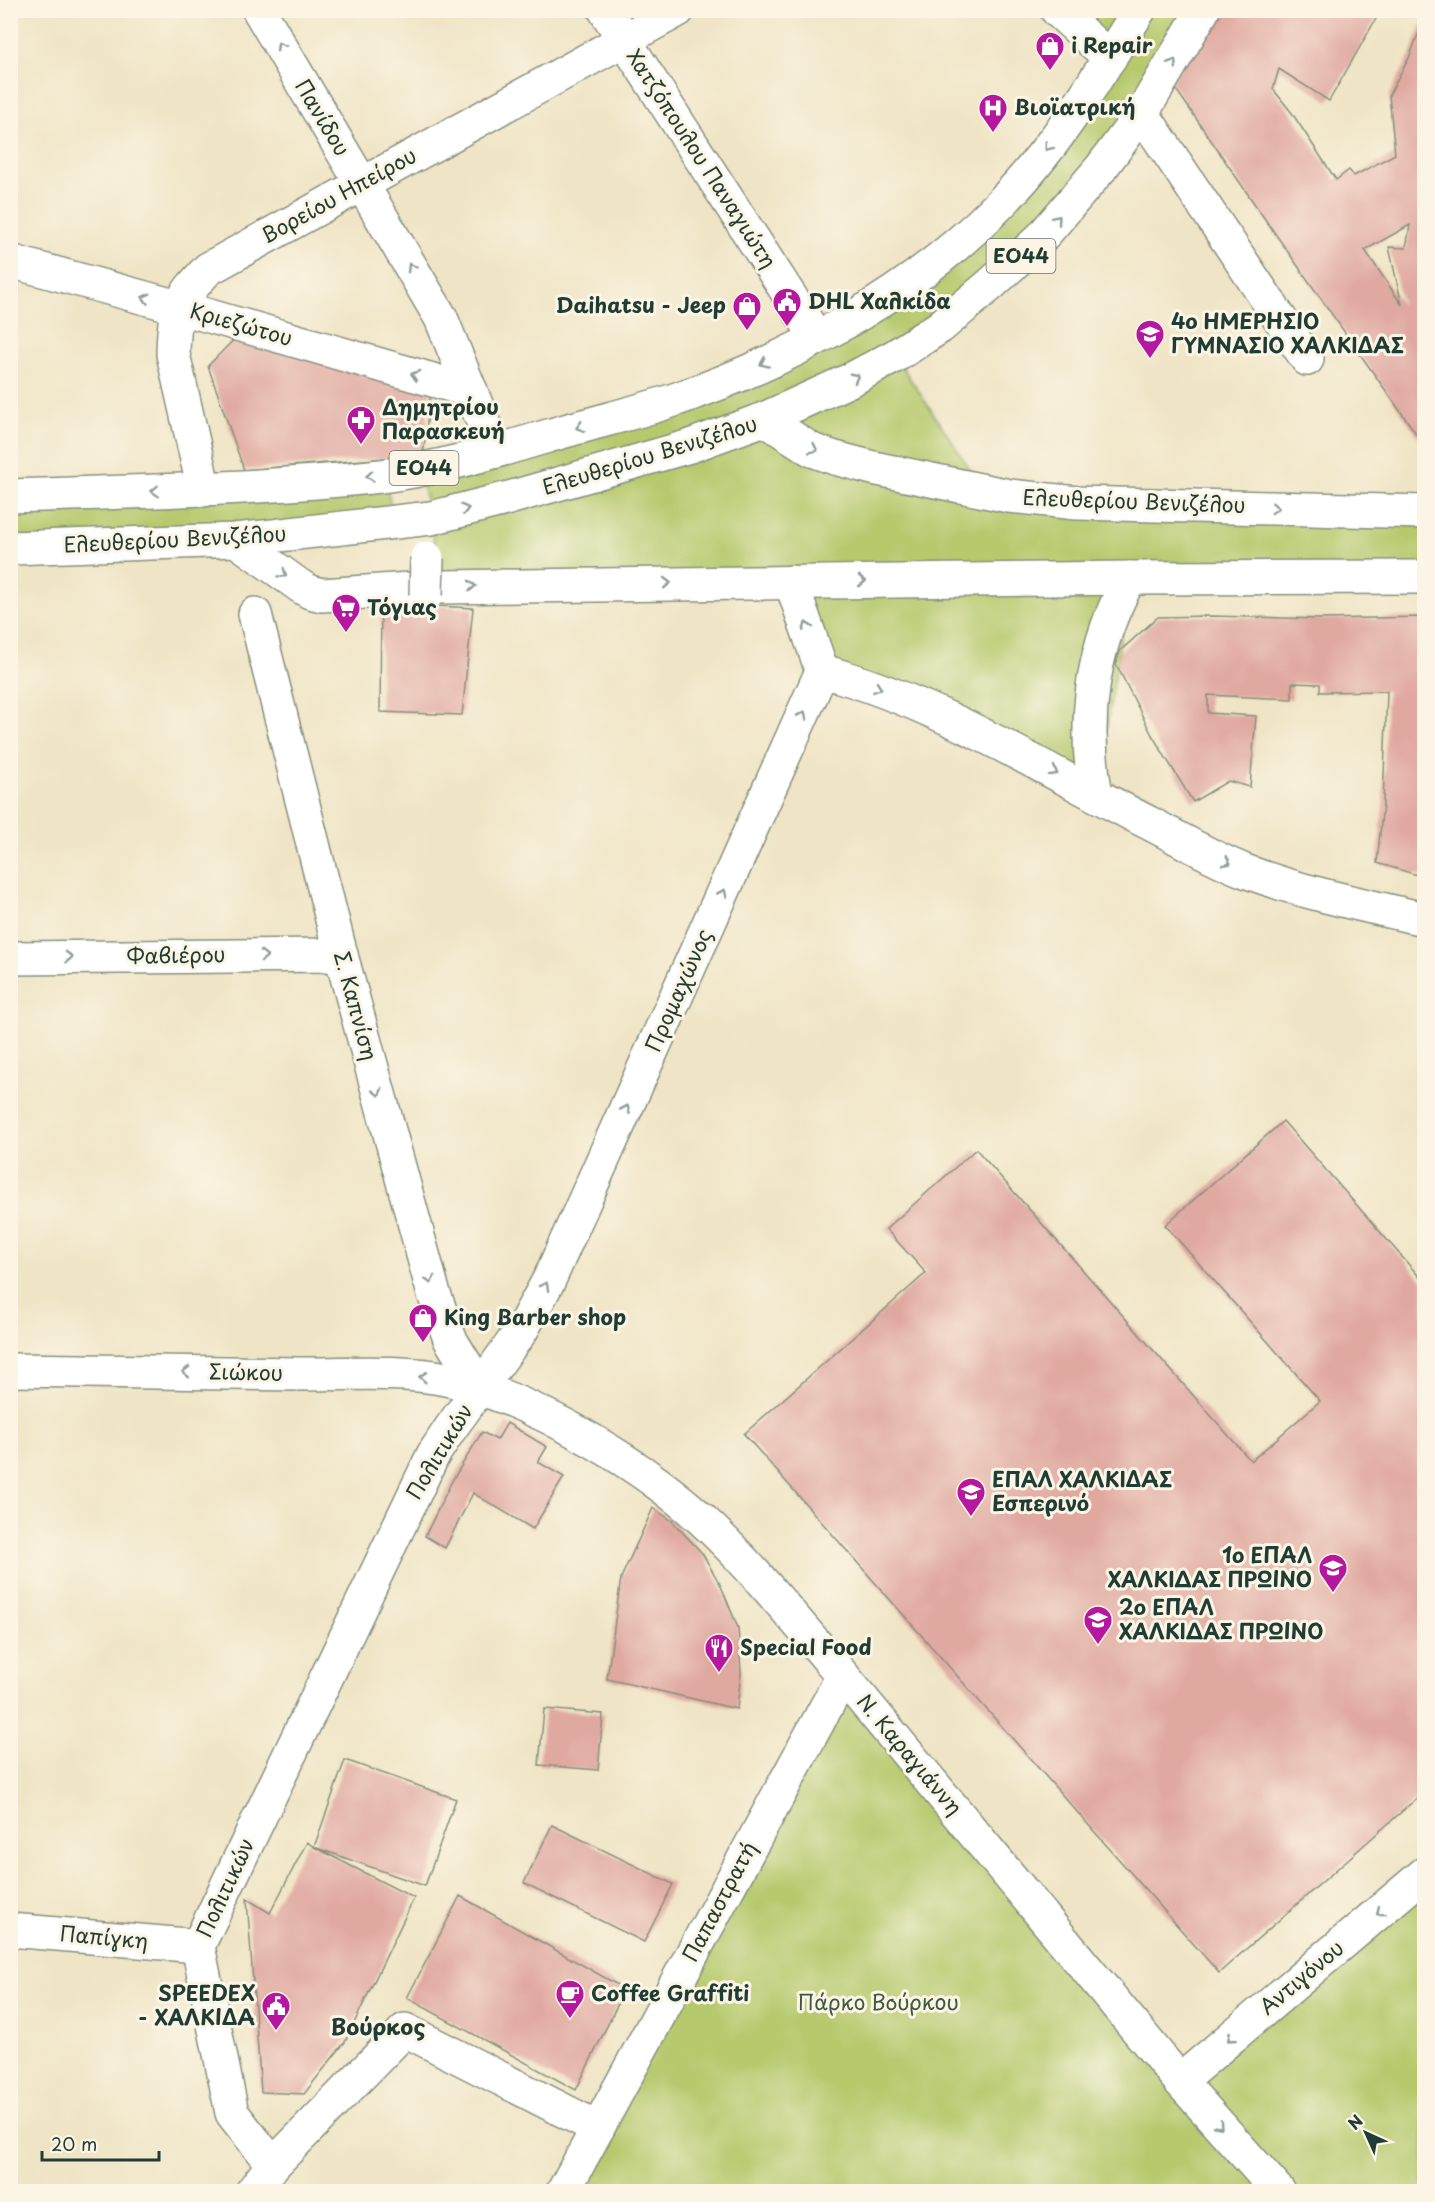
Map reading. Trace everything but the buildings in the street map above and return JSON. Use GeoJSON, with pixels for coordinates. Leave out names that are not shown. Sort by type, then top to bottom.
{"type":"FeatureCollection","features":[{"type":"Feature","properties":{"kind":"street","name":"Πανίδου"},"geometry":{"type":"LineString","coordinates":[[259,10],[441,318],[495,452]]}},
{"type":"Feature","properties":{"kind":"street","name":"Χατζόπουλου Παναγιώτη"},"geometry":{"type":"LineString","coordinates":[[605,10],[817,338]]}},
{"type":"Feature","properties":{"kind":"street","name":"Βορείου Ηπείρου"},"geometry":{"type":"LineString","coordinates":[[204,490],[173,354],[178,306],[189,289],[208,269],[678,10]]}},
{"type":"Feature","properties":{"kind":"street"},"geometry":{"type":"LineString","coordinates":[[1057,10],[1110,58]]}},
{"type":"Feature","properties":{"kind":"street","name":"ΕΟ44"},"geometry":{"type":"LineString","coordinates":[[10,496],[204,490],[384,475],[495,452],[673,400],[761,365],[817,338],[864,311],[957,244],[1000,205],[1051,144],[1110,58],[1138,10]]}},
{"type":"Feature","properties":{"kind":"street","name":"ΕΟ44"},"geometry":{"type":"LineString","coordinates":[[764,419],[850,380],[895,356],[940,327],[1041,238],[1101,168],[1142,113],[1203,10]]}},
{"type":"Feature","properties":{"kind":"street"},"geometry":{"type":"LineString","coordinates":[[1142,113],[1307,359]]}},
{"type":"Feature","properties":{"kind":"street","name":"Κριεζώτου"},"geometry":{"type":"LineString","coordinates":[[10,261],[178,306],[471,391]]}},
{"type":"Feature","properties":{"kind":"street","name":"Ελευθερίου Βενιζέλου"},"geometry":{"type":"LineString","coordinates":[[10,548],[236,540],[394,524],[431,518],[690,446],[764,419],[812,450],[835,458],[1009,496],[1077,503],[1425,512]]}},
{"type":"Feature","properties":{"kind":"street"},"geometry":{"type":"LineString","coordinates":[[394,524],[406,533],[421,530],[428,548],[425,601]]}},
{"type":"Feature","properties":{"kind":"street"},"geometry":{"type":"LineString","coordinates":[[236,540],[300,586],[322,595],[439,586],[1425,577]]}},
{"type":"Feature","properties":{"kind":"street"},"geometry":{"type":"LineString","coordinates":[[1096,795],[1090,760],[1089,730],[1095,676],[1105,634],[1130,578]]}},
{"type":"Feature","properties":{"kind":"street"},"geometry":{"type":"LineString","coordinates":[[791,582],[822,671],[904,698],[998,742],[1244,870],[1296,889],[1425,919]]}},
{"type":"Feature","properties":{"kind":"street","name":"Σ. Καπνίση"},"geometry":{"type":"LineString","coordinates":[[255,614],[341,955],[432,1291],[450,1339],[480,1388]]}},
{"type":"Feature","properties":{"kind":"street","name":"Προμαχώνος"},"geometry":{"type":"LineString","coordinates":[[480,1388],[521,1331],[549,1280],[822,671]]}},
{"type":"Feature","properties":{"kind":"street","name":"Φαβιέρου"},"geometry":{"type":"LineString","coordinates":[[10,958],[341,955]]}},
{"type":"Feature","properties":{"kind":"street","name":"Σιώκου"},"geometry":{"type":"LineString","coordinates":[[10,1370],[383,1375],[448,1380],[480,1388]]}},
{"type":"Feature","properties":{"kind":"street","name":"Ν. Καραγιάννη"},"geometry":{"type":"LineString","coordinates":[[480,1388],[524,1405],[619,1458],[678,1500],[714,1531],[843,1676],[1180,2081],[1279,2192]]}},
{"type":"Feature","properties":{"kind":"street","name":"Πολιτικών"},"geometry":{"type":"LineString","coordinates":[[273,2165],[232,2113],[198,1946],[413,1494],[433,1455],[480,1388]]}},
{"type":"Feature","properties":{"kind":"street","name":"Παπαστρατή"},"geometry":{"type":"LineString","coordinates":[[563,2192],[843,1676]]}},
{"type":"Feature","properties":{"kind":"street","name":"Αντιγόνου"},"geometry":{"type":"LineString","coordinates":[[1180,2081],[1425,1874]]}},
{"type":"Feature","properties":{"kind":"street","name":"Παπίγκη"},"geometry":{"type":"LineString","coordinates":[[10,1930],[198,1946]]}},
{"type":"Feature","properties":{"kind":"street"},"geometry":{"type":"LineString","coordinates":[[252,2192],[273,2165],[405,2030],[598,2128]]}},
{"type":"Feature","properties":{"kind":"green space"},"geometry":{"type":"Polygon","coordinates":[[[1057,11],[1203,11],[1101,168],[895,356],[971,470],[976,489],[1424,512],[1424,577],[1130,578],[1096,795],[822,671],[791,582],[439,587],[431,518],[418,469],[673,400],[957,245],[1109,58],[1057,11]]]}},
{"type":"Feature","properties":{"kind":"green space"},"geometry":{"type":"Polygon","coordinates":[[[384,475],[394,518],[11,548],[10,496],[384,475]]]}},
{"type":"Feature","properties":{"kind":"green space","name":"Πάρκο Βούρκου"},"geometry":{"type":"Polygon","coordinates":[[[843,1676],[1190,2073],[1424,1874],[1424,2191],[559,2192],[843,1676]]]}},
{"type":"Feature","properties":{"kind":"place","name":"i Repair"},"geometry":{"type":"Point","coordinates":[1050,72]}},
{"type":"Feature","properties":{"kind":"place","name":"Βιοϊατρική"},"geometry":{"type":"Point","coordinates":[993,134]}},
{"type":"Feature","properties":{"kind":"place","name":"DHL Χαλκίδα"},"geometry":{"type":"Point","coordinates":[787,328]}},
{"type":"Feature","properties":{"kind":"place","name":"Daihatsu - Jeep"},"geometry":{"type":"Point","coordinates":[747,332]}},
{"type":"Feature","properties":{"kind":"place","name":"4ο ΗΜΕΡΗΣΙΟ ΓΥΜΝΑΣΙΟ ΧΑΛΚΙΔΑΣ"},"geometry":{"type":"Point","coordinates":[1150,360]}},
{"type":"Feature","properties":{"kind":"place","name":"Δημητρίου Παρασκευή"},"geometry":{"type":"Point","coordinates":[361,446]}},
{"type":"Feature","properties":{"kind":"place","name":"Τόγιας"},"geometry":{"type":"Point","coordinates":[346,634]}},
{"type":"Feature","properties":{"kind":"place","name":"King Barber shop"},"geometry":{"type":"Point","coordinates":[423,1344]}},
{"type":"Feature","properties":{"kind":"place","name":"ΕΠΑΛ ΧΑΛΚΙΔΑΣ Εσπερινό"},"geometry":{"type":"Point","coordinates":[971,1518]}},
{"type":"Feature","properties":{"kind":"place","name":"1ο ΕΠΑΛ ΧΑΛΚΙΔΑΣ ΠΡΩΙΝΟ"},"geometry":{"type":"Point","coordinates":[1333,1594]}},
{"type":"Feature","properties":{"kind":"place","name":"2ο ΕΠΑΛ ΧΑΛΚΙΔΑΣ ΠΡΩΙΝΟ"},"geometry":{"type":"Point","coordinates":[1098,1646]}},
{"type":"Feature","properties":{"kind":"place","name":"Special Food"},"geometry":{"type":"Point","coordinates":[719,1674]}},
{"type":"Feature","properties":{"kind":"place","name":"Coffee Graffiti"},"geometry":{"type":"Point","coordinates":[570,2020]}},
{"type":"Feature","properties":{"kind":"place","name":"SPEEDEX - ΧΑΛΚΙΔΑ"},"geometry":{"type":"Point","coordinates":[276,2032]}},
{"type":"Feature","properties":{"kind":"district","name":"Βούρκος"},"geometry":{"type":"Point","coordinates":[378,2027]}}]}
